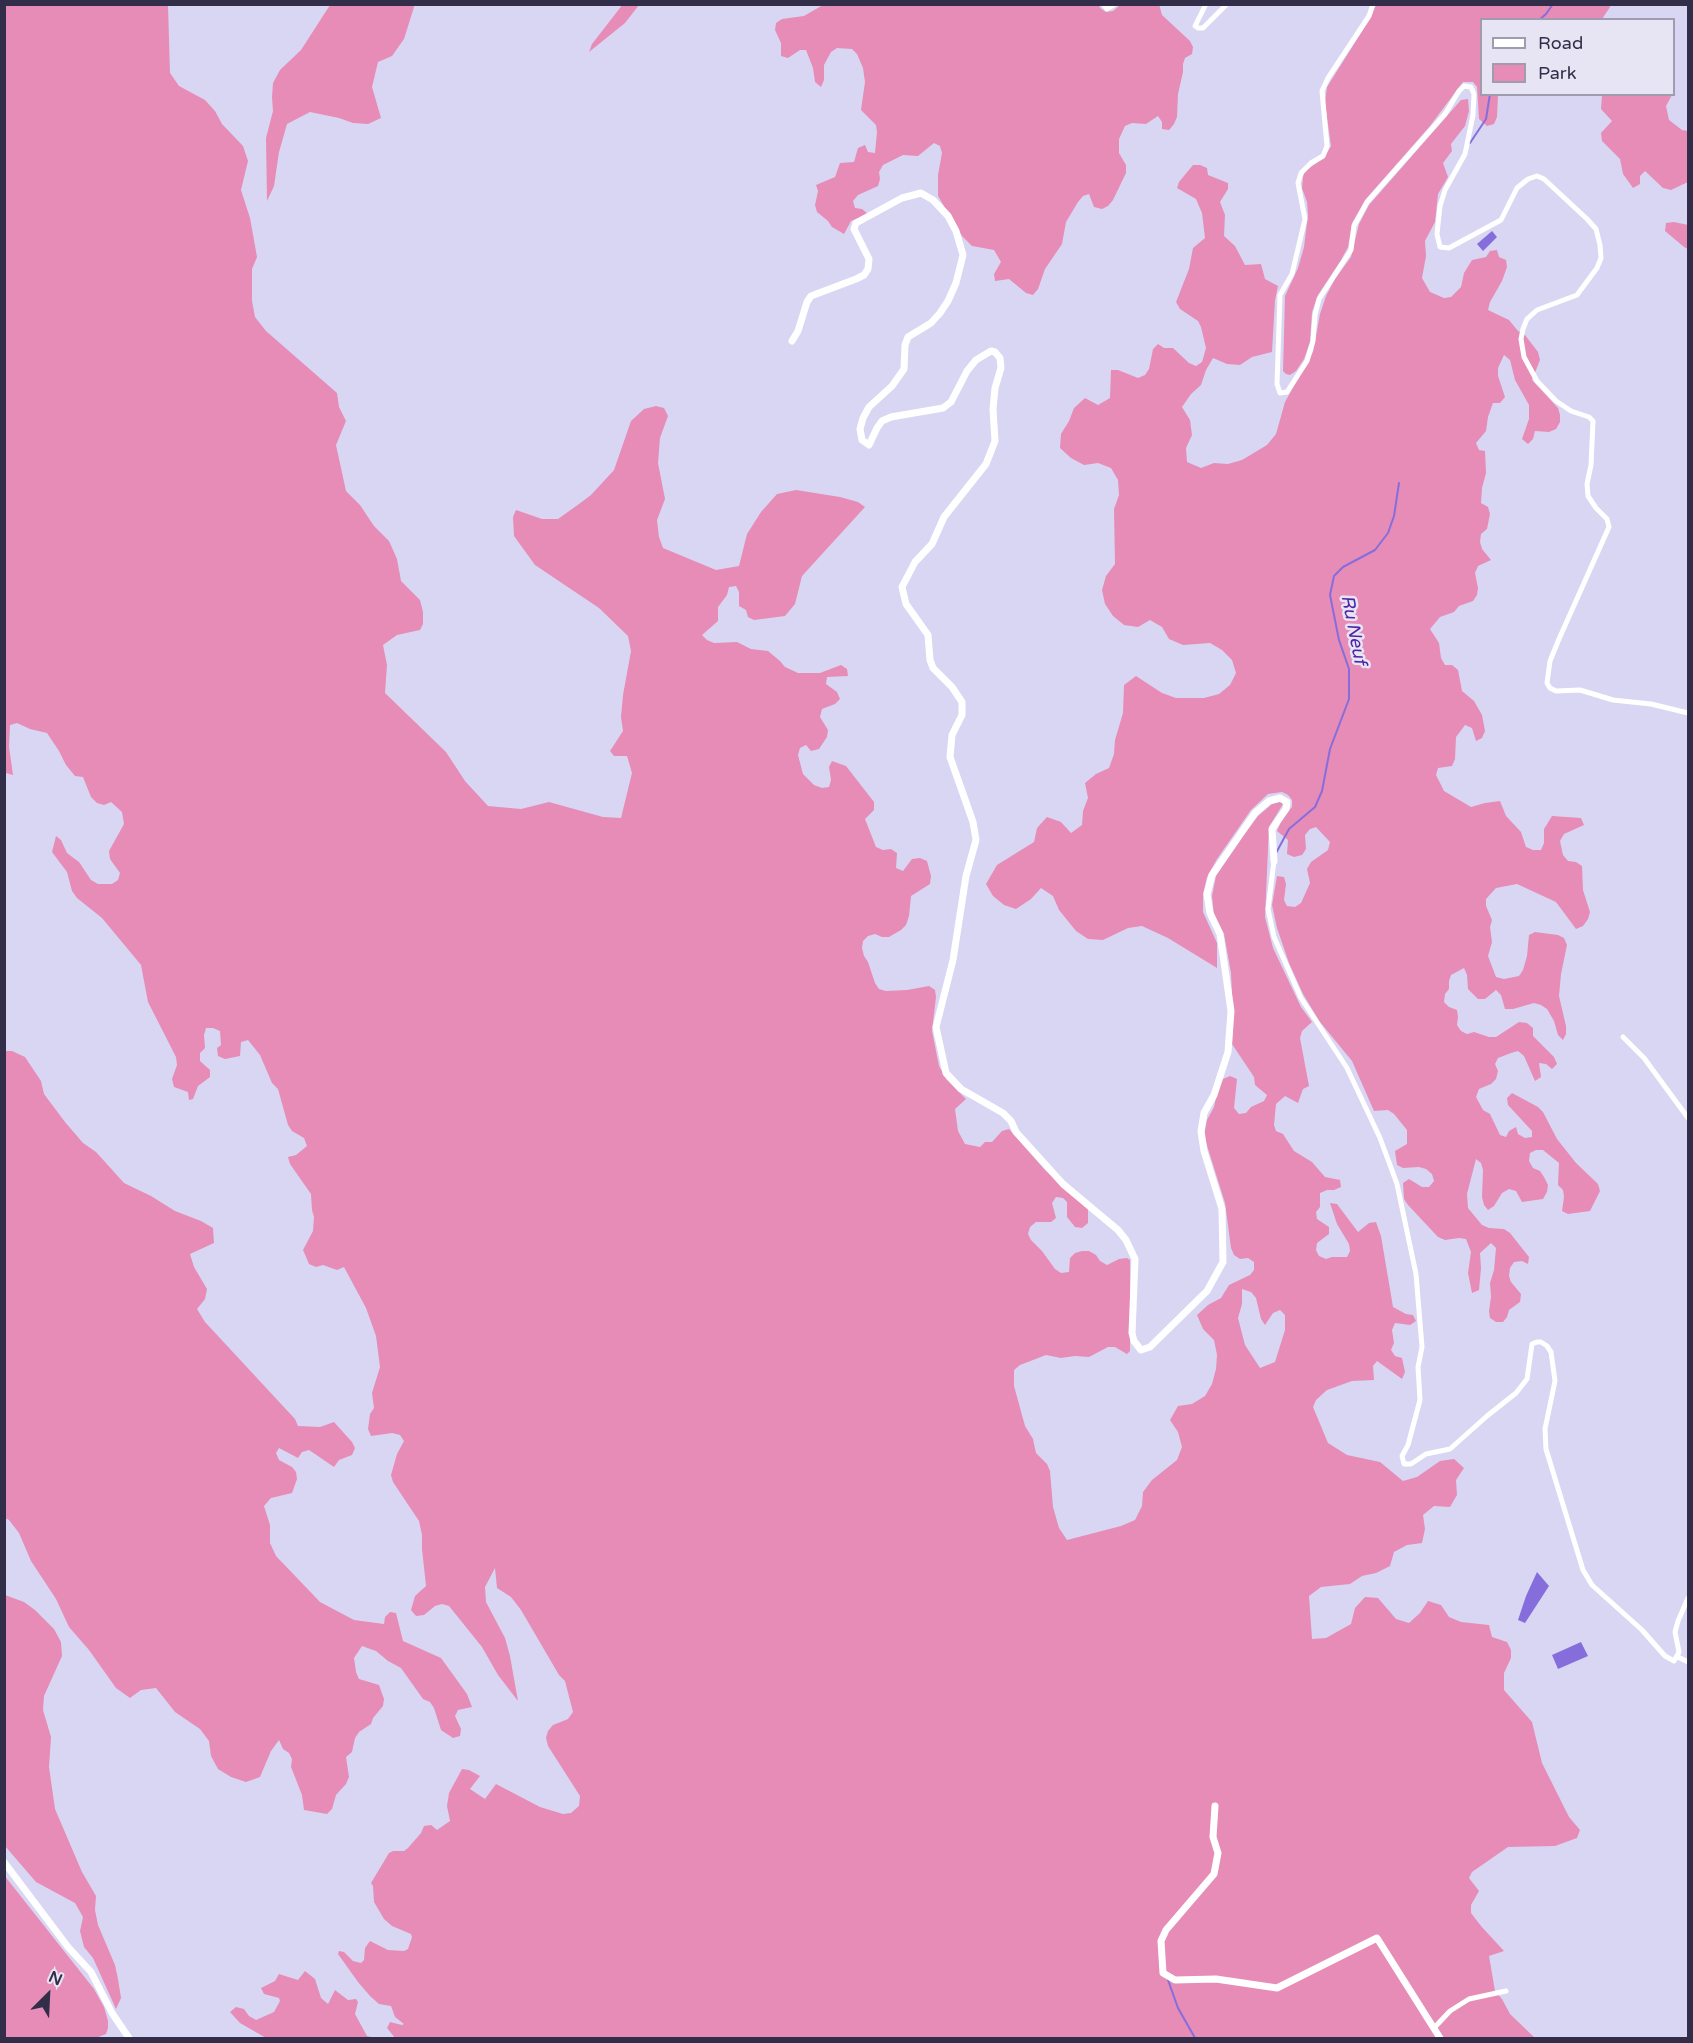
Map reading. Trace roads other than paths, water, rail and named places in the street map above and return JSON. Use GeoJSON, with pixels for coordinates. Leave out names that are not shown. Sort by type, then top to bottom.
{"type":"FeatureCollection","features":[{"type":"Feature","properties":{"kind":"street"},"geometry":{"type":"LineString","coordinates":[[1103,4],[1107,9],[1114,4]]}},
{"type":"Feature","properties":{"kind":"street"},"geometry":{"type":"LineString","coordinates":[[1206,4],[1195,26],[1198,28],[1203,28],[1227,4]]}},
{"type":"Feature","properties":{"kind":"street"},"geometry":{"type":"LineString","coordinates":[[1373,4],[1369,16],[1328,78],[1322,91],[1327,146],[1323,156],[1301,173],[1299,183],[1305,219],[1292,273],[1280,295],[1277,384],[1280,393],[1287,392],[1307,361],[1313,342],[1319,299],[1351,250],[1354,226],[1367,202],[1445,114],[1464,86],[1471,87],[1474,94],[1473,115],[1465,154],[1445,190],[1440,206],[1437,234],[1440,247],[1449,248],[1501,220],[1517,188],[1528,179],[1537,176],[1544,179],[1596,229],[1602,258],[1577,295],[1537,310],[1527,319],[1522,328],[1524,357],[1537,381],[1556,401],[1593,421],[1588,496],[1607,519],[1609,527],[1550,661],[1547,683],[1550,688],[1556,690],[1581,690],[1613,700],[1651,704],[1689,713]]}},
{"type":"Feature","properties":{"kind":"street"},"geometry":{"type":"LineString","coordinates":[[792,341],[811,296],[856,279],[864,275],[868,269],[868,259],[854,229],[856,223],[902,198],[921,193],[933,200],[948,216],[956,231],[963,255],[956,283],[940,313],[908,337],[905,345],[904,369],[892,386],[869,407],[862,418],[860,429],[862,440],[869,444],[882,421],[943,408],[951,402],[967,371],[976,360],[991,351],[1000,358],[1001,368],[995,388],[993,409],[995,441],[986,464],[944,518],[932,544],[915,562],[902,587],[906,604],[928,635],[933,668],[952,687],[962,702],[962,715],[952,735],[950,757],[971,814],[976,840],[966,876],[953,960],[936,1027],[946,1073],[961,1089],[1003,1113],[1011,1121],[1016,1132],[1063,1184],[1118,1230],[1126,1240],[1135,1259],[1132,1333],[1134,1341],[1141,1350],[1150,1347],[1201,1298],[1217,1277],[1223,1262],[1222,1209],[1204,1151],[1201,1131],[1204,1113],[1214,1095],[1228,1052],[1231,1011],[1221,940],[1210,913],[1208,894],[1212,875],[1255,813],[1269,801],[1280,798],[1287,802],[1286,809],[1272,829],[1274,861],[1269,909],[1274,937],[1301,998],[1347,1068],[1380,1138],[1397,1184],[1416,1274],[1422,1347],[1418,1367],[1420,1400],[1408,1445],[1402,1456],[1404,1464],[1410,1464],[1426,1454],[1450,1449],[1458,1444],[1521,1388],[1527,1379],[1532,1344],[1537,1342],[1547,1346],[1551,1352],[1555,1381],[1545,1429],[1546,1449],[1583,1570],[1592,1585],[1642,1630],[1665,1656],[1674,1661],[1679,1652],[1675,1632],[1689,1598]]}},
{"type":"Feature","properties":{"kind":"street"},"geometry":{"type":"LineString","coordinates":[[1623,1037],[1644,1058],[1689,1118]]}},
{"type":"Feature","properties":{"kind":"street"},"geometry":{"type":"LineString","coordinates":[[1678,1657],[1689,1662]]}},
{"type":"Feature","properties":{"kind":"street"},"geometry":{"type":"LineString","coordinates":[[1215,1806],[1213,1837],[1218,1853],[1214,1874],[1166,1930],[1161,1941],[1163,1973],[1175,1980],[1216,1979],[1277,1988],[1377,1938],[1440,2038]]}},
{"type":"Feature","properties":{"kind":"street"},"geometry":{"type":"LineString","coordinates":[[4,1862],[68,1947],[91,1972],[112,2013],[129,2038]]}},
{"type":"Feature","properties":{"kind":"street"},"geometry":{"type":"LineString","coordinates":[[1434,2028],[1450,2011],[1469,1999],[1506,1990]]}},
{"type":"Feature","properties":{"kind":"waterway","name":"Ru Neuf"},"geometry":{"type":"LineString","coordinates":[[1541,18],[1553,4]]}},
{"type":"Feature","properties":{"kind":"waterway","name":"Ru Neuf"},"geometry":{"type":"LineString","coordinates":[[1470,143],[1486,119],[1490,96]]}},
{"type":"Feature","properties":{"kind":"waterway","name":"Ru Neuf"},"geometry":{"type":"LineString","coordinates":[[1276,853],[1289,829],[1315,807],[1322,791],[1330,749],[1349,699],[1349,669],[1339,640],[1330,595],[1334,576],[1343,567],[1375,550],[1388,533],[1394,516],[1399,483]]}},
{"type":"Feature","properties":{"kind":"waterway","name":"Ru Neuf"},"geometry":{"type":"LineString","coordinates":[[1168,1980],[1178,2008],[1195,2038]]}}]}
